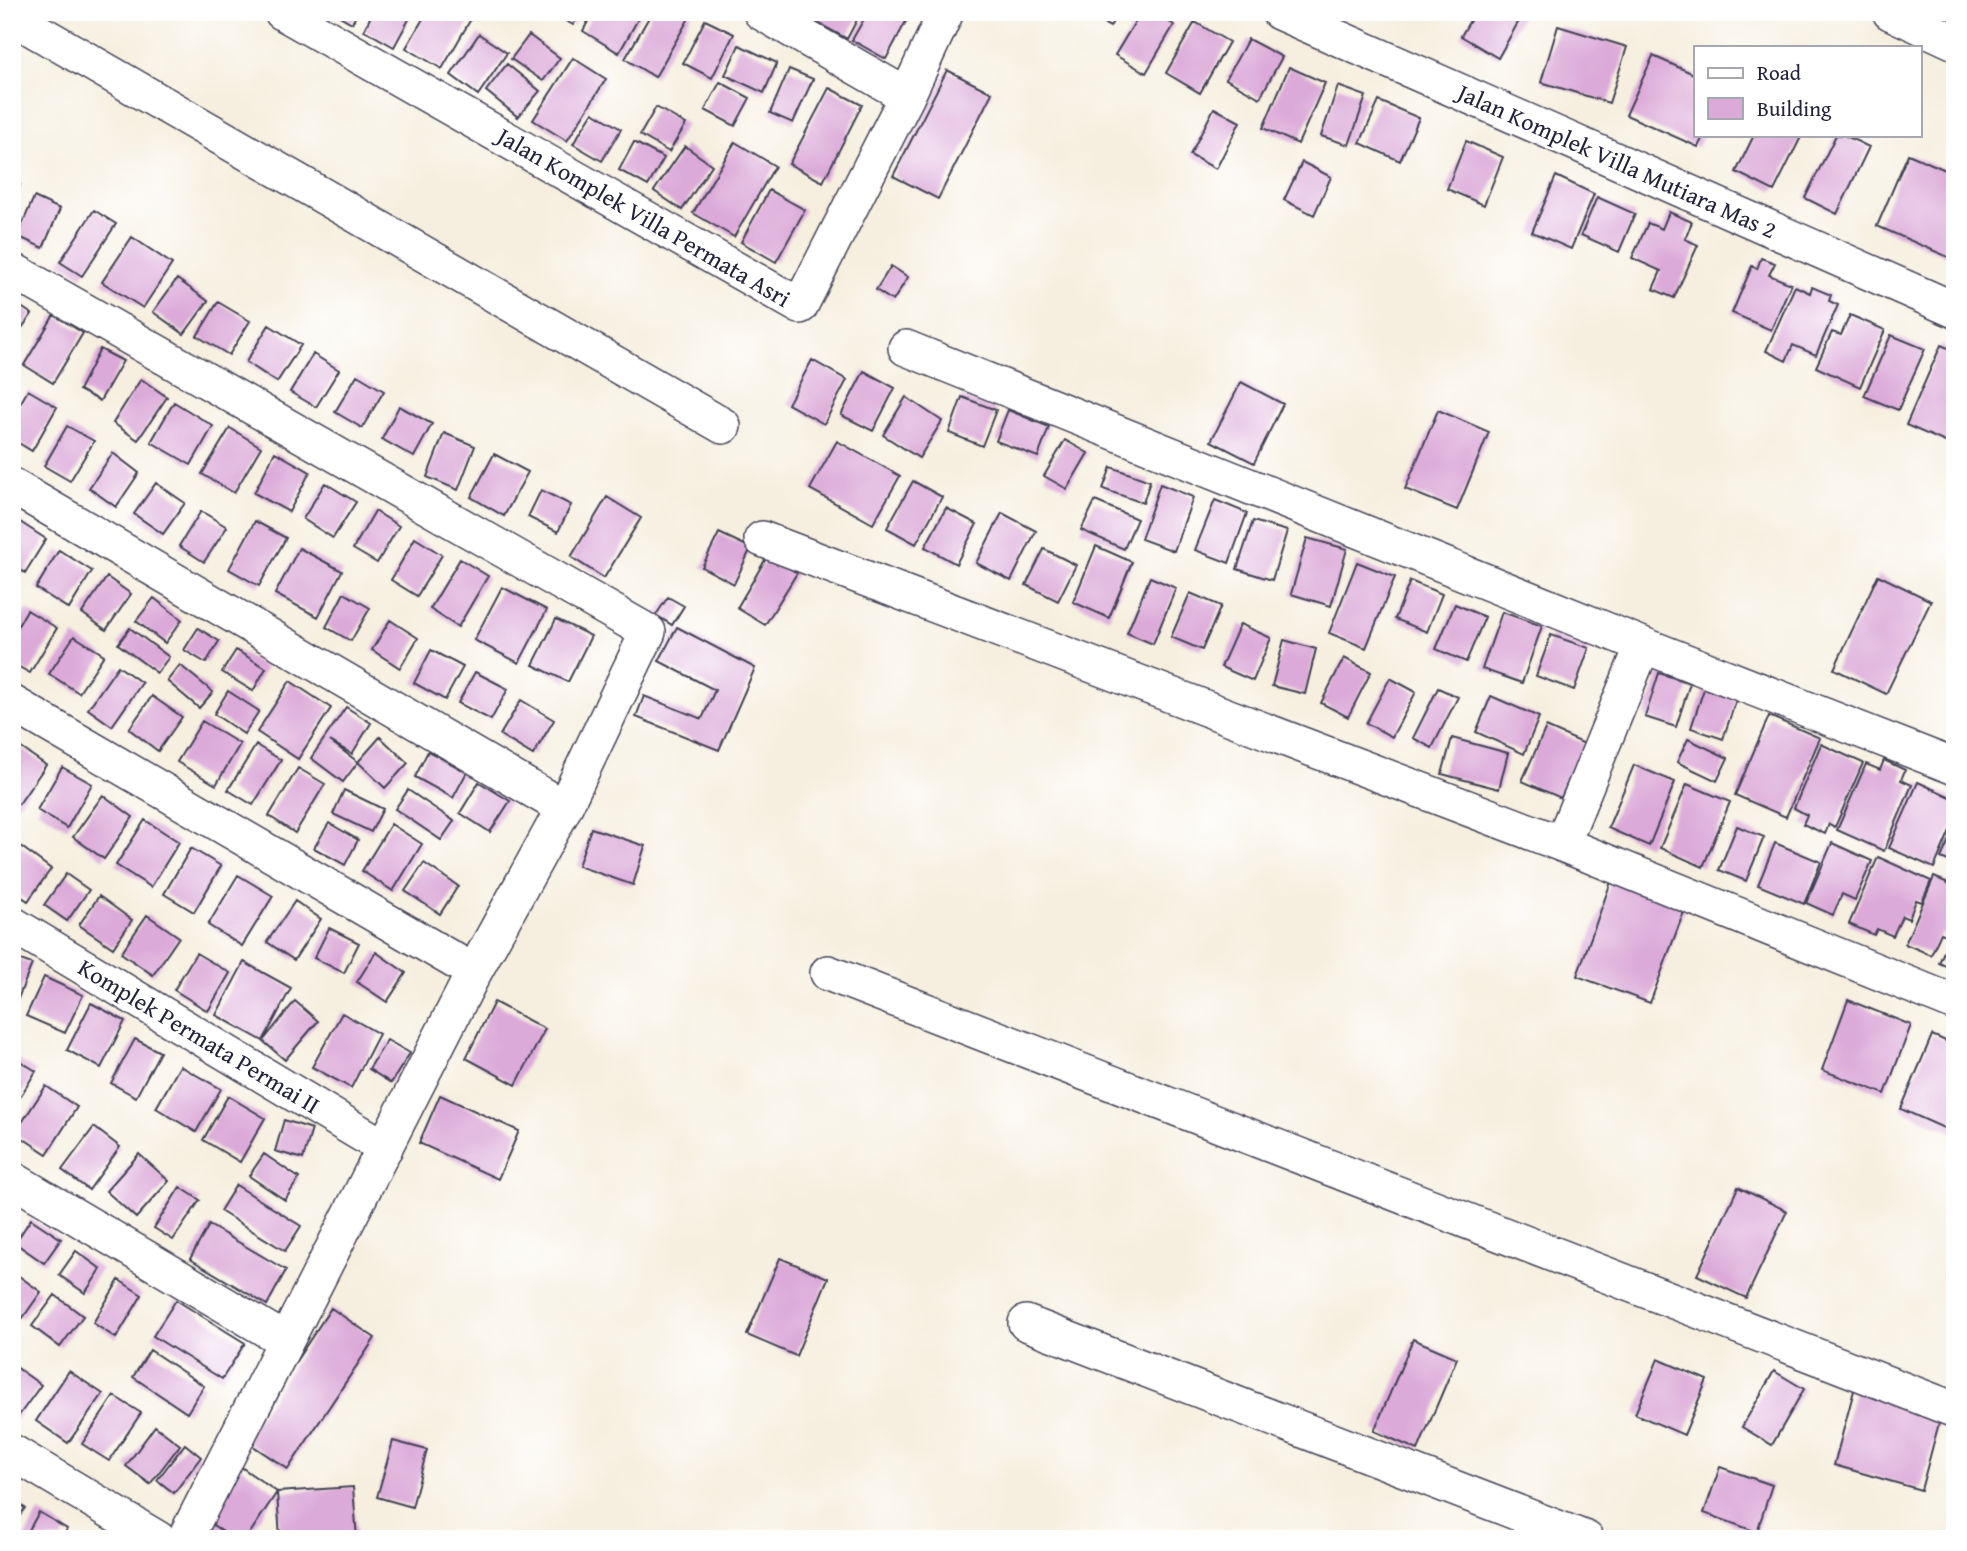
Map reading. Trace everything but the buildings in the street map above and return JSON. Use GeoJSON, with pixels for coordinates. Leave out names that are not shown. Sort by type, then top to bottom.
{"type":"FeatureCollection","features":[{"type":"Feature","properties":{"kind":"street","name":"Jalan Komplek Villa Permata Asri"},"geometry":{"type":"LineString","coordinates":[[282,12],[800,306],[907,96],[946,12]]}},
{"type":"Feature","properties":{"kind":"street"},"geometry":{"type":"LineString","coordinates":[[761,12],[907,96]]}},
{"type":"Feature","properties":{"kind":"street","name":"Jalan Komplek Villa Mutiara Mas 2"},"geometry":{"type":"LineString","coordinates":[[1279,12],[1955,310]]}},
{"type":"Feature","properties":{"kind":"street"},"geometry":{"type":"LineString","coordinates":[[1890,12],[1955,42]]}},
{"type":"Feature","properties":{"kind":"street"},"geometry":{"type":"LineString","coordinates":[[12,17],[723,426]]}},
{"type":"Feature","properties":{"kind":"street"},"geometry":{"type":"LineString","coordinates":[[12,270],[648,632],[564,808],[474,972],[185,1539]]}},
{"type":"Feature","properties":{"kind":"street"},"geometry":{"type":"LineString","coordinates":[[906,348],[1643,645],[1955,767]]}},
{"type":"Feature","properties":{"kind":"street"},"geometry":{"type":"LineString","coordinates":[[12,486],[564,808]]}},
{"type":"Feature","properties":{"kind":"street"},"geometry":{"type":"LineString","coordinates":[[762,539],[1562,844],[1955,1003]]}},
{"type":"Feature","properties":{"kind":"street"},"geometry":{"type":"LineString","coordinates":[[1562,844],[1643,645]]}},
{"type":"Feature","properties":{"kind":"street"},"geometry":{"type":"LineString","coordinates":[[12,703],[474,972]]}},
{"type":"Feature","properties":{"kind":"street","name":"Komplek Permata Permai II"},"geometry":{"type":"LineString","coordinates":[[12,924],[385,1147]]}},
{"type":"Feature","properties":{"kind":"street"},"geometry":{"type":"LineString","coordinates":[[828,973],[1955,1410]]}},
{"type":"Feature","properties":{"kind":"street"},"geometry":{"type":"LineString","coordinates":[[12,1179],[286,1341]]}},
{"type":"Feature","properties":{"kind":"street"},"geometry":{"type":"LineString","coordinates":[[1026,1323],[1586,1539]]}},
{"type":"Feature","properties":{"kind":"street"},"geometry":{"type":"LineString","coordinates":[[12,1452],[158,1539]]}}]}
